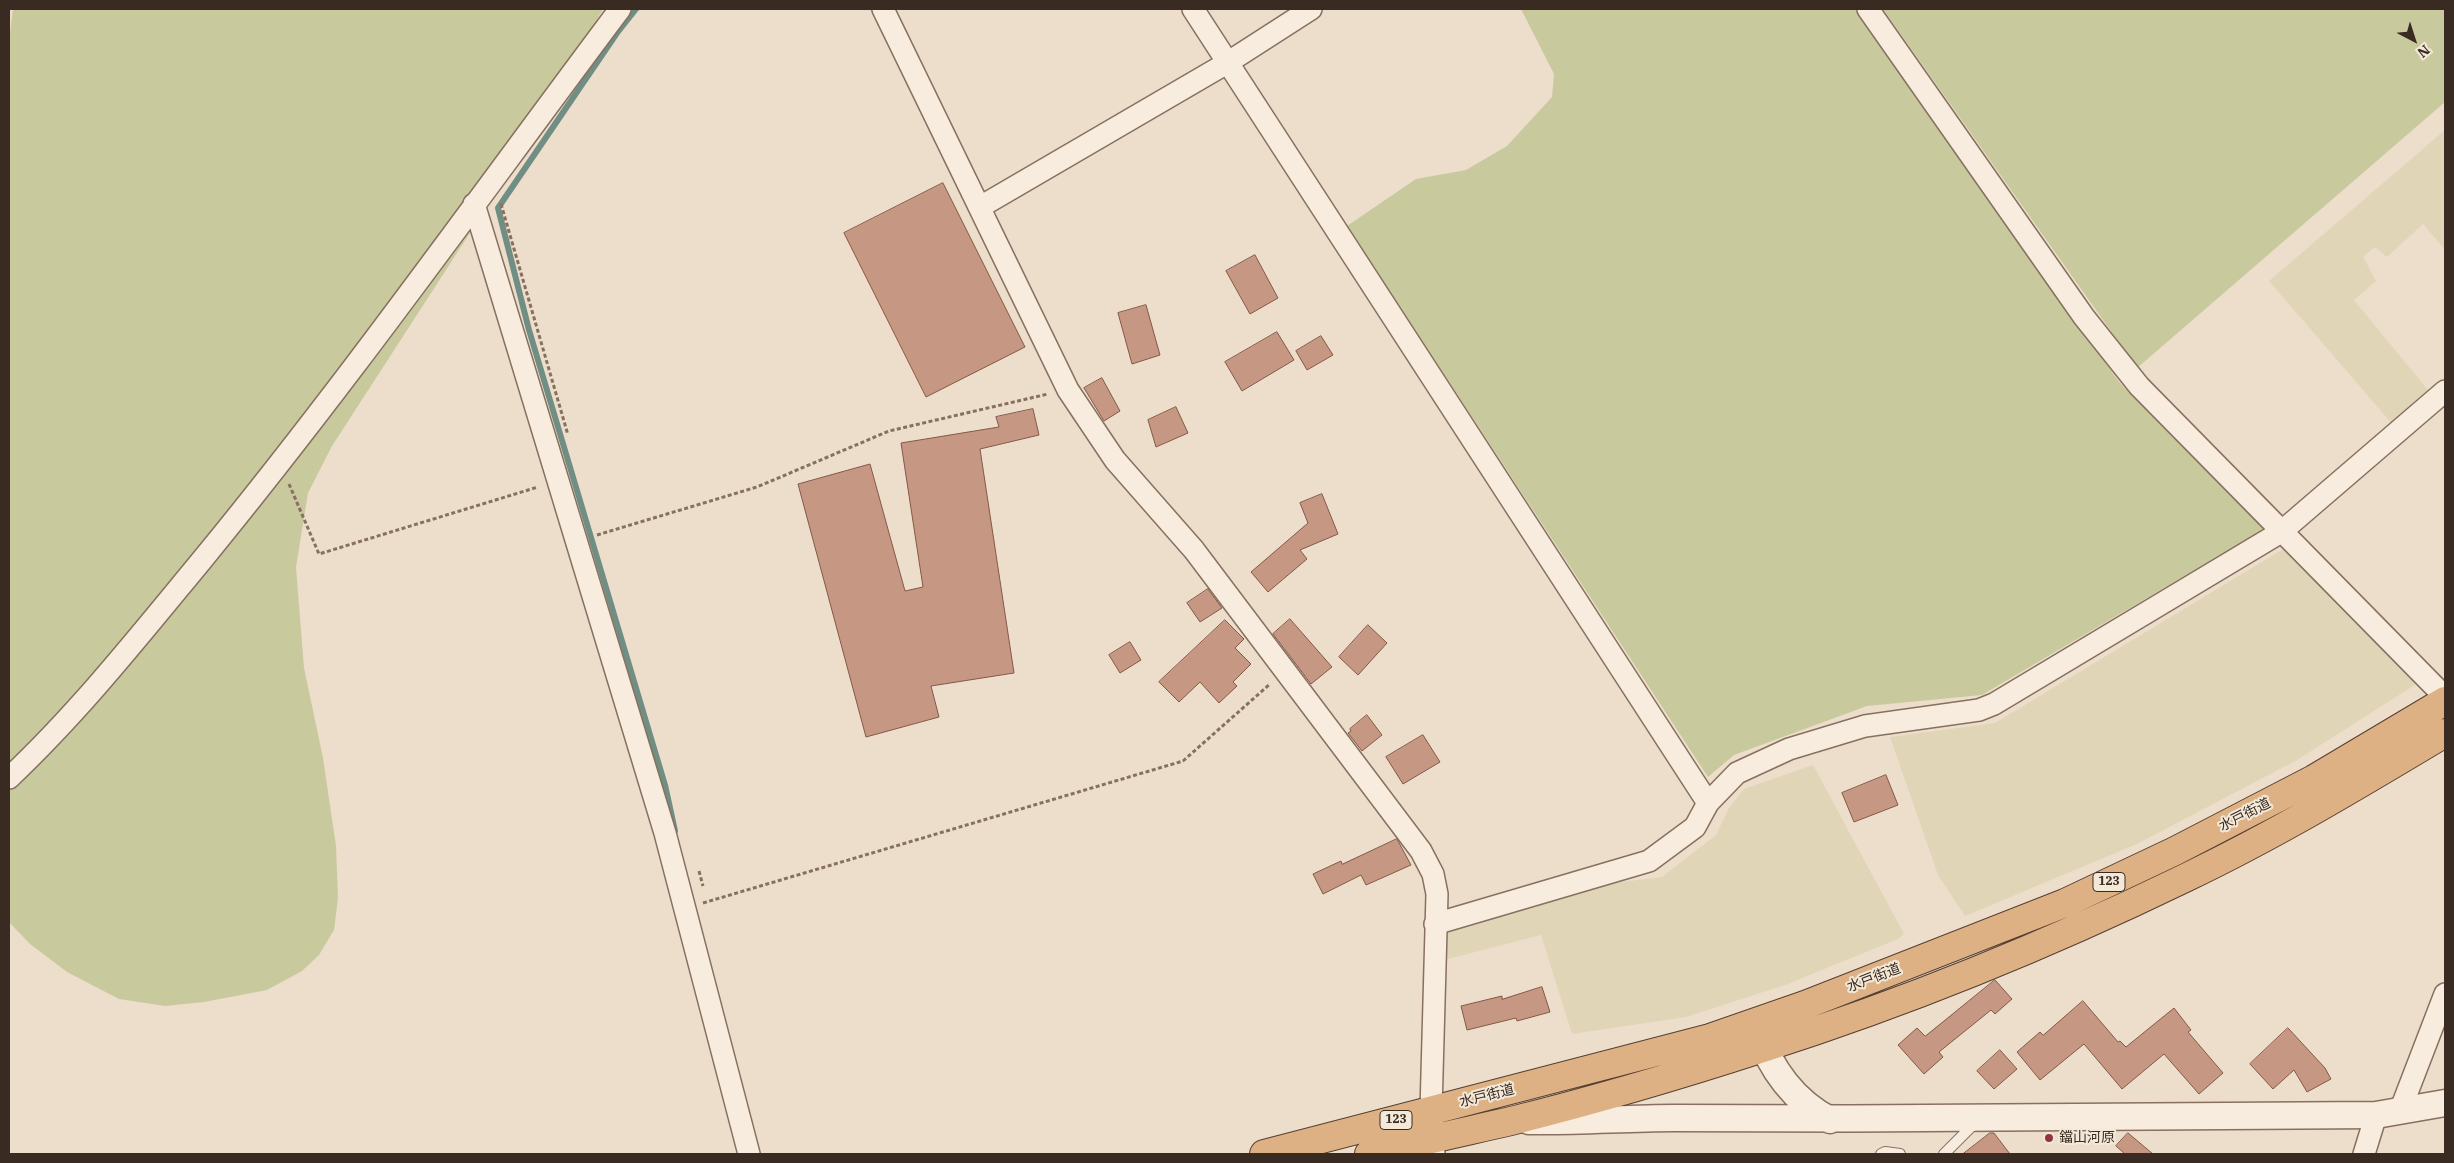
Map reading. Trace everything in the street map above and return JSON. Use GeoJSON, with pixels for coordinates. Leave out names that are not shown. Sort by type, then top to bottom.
{"type":"FeatureCollection","features":[{"type":"Feature","properties":{"kind":"highway","name":"水戸街道"},"geometry":{"type":"LineString","coordinates":[[1264,1154],[1703,1039],[1754,1022],[2065,903],[2175,851],[2314,779],[2445,701]]}},
{"type":"Feature","properties":{"kind":"highway","name":"水戸街道"},"geometry":{"type":"LineString","coordinates":[[1369,1154],[1433,1146],[1511,1120],[1763,1048],[1832,1025],[1988,965],[2187,878],[2348,792],[2445,733]]}},
{"type":"Feature","properties":{"kind":"street"},"geometry":{"type":"LineString","coordinates":[[9,778],[37,751],[100,683],[280,463],[620,9]]}},
{"type":"Feature","properties":{"kind":"street"},"geometry":{"type":"LineString","coordinates":[[883,9],[1068,390],[1114,460],[1194,550],[1421,850],[1433,874],[1437,894],[1431,1110],[1433,1146]]}},
{"type":"Feature","properties":{"kind":"street"},"geometry":{"type":"LineString","coordinates":[[1193,9],[1708,803]]}},
{"type":"Feature","properties":{"kind":"street"},"geometry":{"type":"LineString","coordinates":[[980,208],[1227,63],[1311,9]]}},
{"type":"Feature","properties":{"kind":"street"},"geometry":{"type":"LineString","coordinates":[[1868,9],[2090,325],[2140,386],[2281,532],[2445,697]]}},
{"type":"Feature","properties":{"kind":"street"},"geometry":{"type":"LineString","coordinates":[[474,204],[666,833],[749,1154]]}},
{"type":"Feature","properties":{"kind":"street"},"geometry":{"type":"LineString","coordinates":[[1435,924],[1649,861],[1695,827],[1708,803],[1737,773],[1789,749],[1865,726],[1979,710],[1994,704],[2281,532],[2445,391]]}},
{"type":"Feature","properties":{"kind":"street"},"geometry":{"type":"LineString","coordinates":[[2364,1154],[2388,1113],[2445,994]]}},
{"type":"Feature","properties":{"kind":"street"},"geometry":{"type":"LineString","coordinates":[[1754,1022],[1763,1048],[1778,1074],[1793,1093],[1818,1114],[1830,1120]]}},
{"type":"Feature","properties":{"kind":"street"},"geometry":{"type":"LineString","coordinates":[[1511,1120],[1587,1122],[1671,1118],[1830,1120],[2388,1113],[2445,1103]]}},
{"type":"Feature","properties":{"kind":"lane"},"geometry":{"type":"LineString","coordinates":[[1944,1154],[1980,1118]]}},
{"type":"Feature","properties":{"kind":"lane"},"geometry":{"type":"LineString","coordinates":[[1881,1154],[1885,1152],[1900,1154]]}},
{"type":"Feature","properties":{"kind":"path"},"geometry":{"type":"LineString","coordinates":[[491,182],[504,212],[569,436]]}},
{"type":"Feature","properties":{"kind":"path"},"geometry":{"type":"LineString","coordinates":[[600,544],[597,534],[757,487],[889,431],[1068,390]]}},
{"type":"Feature","properties":{"kind":"path"},"geometry":{"type":"LineString","coordinates":[[280,463],[319,554],[558,480]]}},
{"type":"Feature","properties":{"kind":"path"},"geometry":{"type":"LineString","coordinates":[[685,908],[1183,761],[1285,670]]}},
{"type":"Feature","properties":{"kind":"path"},"geometry":{"type":"LineString","coordinates":[[698,870],[708,912]]}},
{"type":"Feature","properties":{"kind":"shaded area"},"geometry":{"type":"Polygon","coordinates":[[[2445,130],[2445,250],[2423,224],[2387,257],[2375,247],[2363,257],[2376,281],[2354,300],[2432,395],[2394,426],[2269,281],[2445,130]]]}},
{"type":"Feature","properties":{"kind":"shaded area"},"geometry":{"type":"Polygon","coordinates":[[[2285,548],[2421,681],[2297,760],[2137,844],[1965,916],[1938,875],[1890,737],[1995,723],[2285,548]]]}},
{"type":"Feature","properties":{"kind":"shaded area"},"geometry":{"type":"Polygon","coordinates":[[[1813,765],[1904,934],[1898,939],[1785,985],[1686,1017],[1572,1034],[1541,935],[1444,960],[1444,935],[1457,922],[1580,887],[1662,877],[1716,835],[1729,808],[1744,789],[1813,765]]]}},
{"type":"Feature","properties":{"kind":"green space"},"geometry":{"type":"Polygon","coordinates":[[[13,9],[603,9],[512,168],[332,446],[308,493],[296,567],[304,668],[323,758],[336,846],[338,898],[334,930],[319,955],[302,971],[267,990],[204,1002],[165,1006],[119,999],[67,972],[30,944],[9,922],[9,41],[13,9]]]}},
{"type":"Feature","properties":{"kind":"green space"},"geometry":{"type":"Polygon","coordinates":[[[1521,9],[1856,9],[2119,382],[2264,529],[1982,695],[1867,706],[1734,755],[1708,777],[1347,226],[1416,179],[1466,170],[1507,146],[1552,97],[1554,74],[1521,9]]]}},
{"type":"Feature","properties":{"kind":"green space"},"geometry":{"type":"Polygon","coordinates":[[[1883,9],[2445,9],[2445,102],[2137,368],[1883,9]]]}},
{"type":"Feature","properties":{"kind":"building"},"geometry":{"type":"Polygon","coordinates":[[[943,183],[1025,347],[926,397],[844,233],[943,183]]]}},
{"type":"Feature","properties":{"kind":"building"},"geometry":{"type":"Polygon","coordinates":[[[1255,255],[1278,298],[1250,314],[1226,271],[1255,255]]]}},
{"type":"Feature","properties":{"kind":"building"},"geometry":{"type":"Polygon","coordinates":[[[1146,305],[1160,355],[1132,364],[1118,313],[1146,305]]]}},
{"type":"Feature","properties":{"kind":"building"},"geometry":{"type":"Polygon","coordinates":[[[1277,332],[1294,360],[1242,391],[1225,362],[1277,332]]]}},
{"type":"Feature","properties":{"kind":"building"},"geometry":{"type":"Polygon","coordinates":[[[1321,336],[1333,355],[1307,370],[1296,351],[1321,336]]]}},
{"type":"Feature","properties":{"kind":"building"},"geometry":{"type":"Polygon","coordinates":[[[1102,378],[1120,411],[1104,421],[1084,388],[1102,378]]]}},
{"type":"Feature","properties":{"kind":"building"},"geometry":{"type":"Polygon","coordinates":[[[1176,407],[1188,433],[1156,447],[1148,420],[1176,407]]]}},
{"type":"Feature","properties":{"kind":"building"},"geometry":{"type":"Polygon","coordinates":[[[1033,409],[1039,435],[980,449],[1014,673],[931,686],[939,717],[866,737],[798,484],[870,464],[905,591],[923,587],[901,443],[999,427],[996,417],[1033,409]]]}},
{"type":"Feature","properties":{"kind":"building"},"geometry":{"type":"Polygon","coordinates":[[[1322,494],[1338,534],[1300,550],[1307,559],[1268,592],[1251,572],[1308,523],[1300,503],[1322,494]]]}},
{"type":"Feature","properties":{"kind":"building"},"geometry":{"type":"Polygon","coordinates":[[[1208,589],[1222,608],[1200,622],[1187,603],[1208,589]]]}},
{"type":"Feature","properties":{"kind":"building"},"geometry":{"type":"Polygon","coordinates":[[[1290,619],[1332,667],[1311,684],[1273,634],[1290,619]]]}},
{"type":"Feature","properties":{"kind":"building"},"geometry":{"type":"Polygon","coordinates":[[[1225,620],[1244,639],[1235,648],[1251,664],[1233,682],[1237,686],[1219,703],[1200,682],[1179,702],[1159,682],[1225,620]]]}},
{"type":"Feature","properties":{"kind":"building"},"geometry":{"type":"Polygon","coordinates":[[[1368,625],[1387,643],[1358,675],[1339,657],[1368,625]]]}},
{"type":"Feature","properties":{"kind":"building"},"geometry":{"type":"Polygon","coordinates":[[[1130,642],[1141,660],[1120,673],[1109,655],[1130,642]]]}},
{"type":"Feature","properties":{"kind":"building"},"geometry":{"type":"Polygon","coordinates":[[[1367,715],[1382,735],[1362,751],[1348,733],[1351,731],[1350,729],[1367,715]]]}},
{"type":"Feature","properties":{"kind":"building"},"geometry":{"type":"Polygon","coordinates":[[[1423,735],[1440,762],[1403,784],[1386,757],[1423,735]]]}},
{"type":"Feature","properties":{"kind":"building"},"geometry":{"type":"Polygon","coordinates":[[[1886,775],[1898,805],[1854,822],[1842,793],[1886,775]]]}},
{"type":"Feature","properties":{"kind":"building"},"geometry":{"type":"Polygon","coordinates":[[[1397,839],[1411,865],[1366,885],[1361,875],[1323,894],[1313,874],[1341,861],[1342,864],[1397,839]]]}},
{"type":"Feature","properties":{"kind":"building"},"geometry":{"type":"Polygon","coordinates":[[[1995,980],[2012,999],[1995,1014],[1991,1010],[1939,1052],[1943,1057],[1924,1074],[1898,1045],[1917,1028],[1925,1036],[1995,980]]]}},
{"type":"Feature","properties":{"kind":"building"},"geometry":{"type":"Polygon","coordinates":[[[1542,987],[1550,1012],[1517,1021],[1516,1018],[1467,1030],[1461,1006],[1502,996],[1502,999],[1542,987]]]}},
{"type":"Feature","properties":{"kind":"building"},"geometry":{"type":"Polygon","coordinates":[[[2083,1001],[2118,1042],[2120,1041],[2126,1047],[2174,1008],[2191,1030],[2188,1032],[2223,1073],[2199,1094],[2164,1054],[2122,1089],[2084,1044],[2040,1080],[2017,1052],[2040,1032],[2043,1035],[2083,1001]]]}},
{"type":"Feature","properties":{"kind":"building"},"geometry":{"type":"Polygon","coordinates":[[[2288,1028],[2325,1068],[2331,1079],[2307,1092],[2294,1070],[2273,1089],[2250,1064],[2288,1028]]]}},
{"type":"Feature","properties":{"kind":"building"},"geometry":{"type":"Polygon","coordinates":[[[2000,1050],[2017,1069],[1994,1089],[1977,1071],[2000,1050]]]}},
{"type":"Feature","properties":{"kind":"building"},"geometry":{"type":"Polygon","coordinates":[[[1990,1133],[1994,1133],[2010,1154],[1963,1154],[1990,1133]]]}},
{"type":"Feature","properties":{"kind":"building"},"geometry":{"type":"Polygon","coordinates":[[[2128,1133],[2153,1154],[2125,1154],[2116,1146],[2128,1133]]]}},
{"type":"Feature","properties":{"kind":"waterway"},"geometry":{"type":"LineString","coordinates":[[636,9],[617,33],[498,208],[529,330],[665,785],[675,831]]}},
{"type":"Feature","properties":{"kind":"place","name":"鐺山河原"},"geometry":{"type":"Point","coordinates":[2049,1138]}}]}
